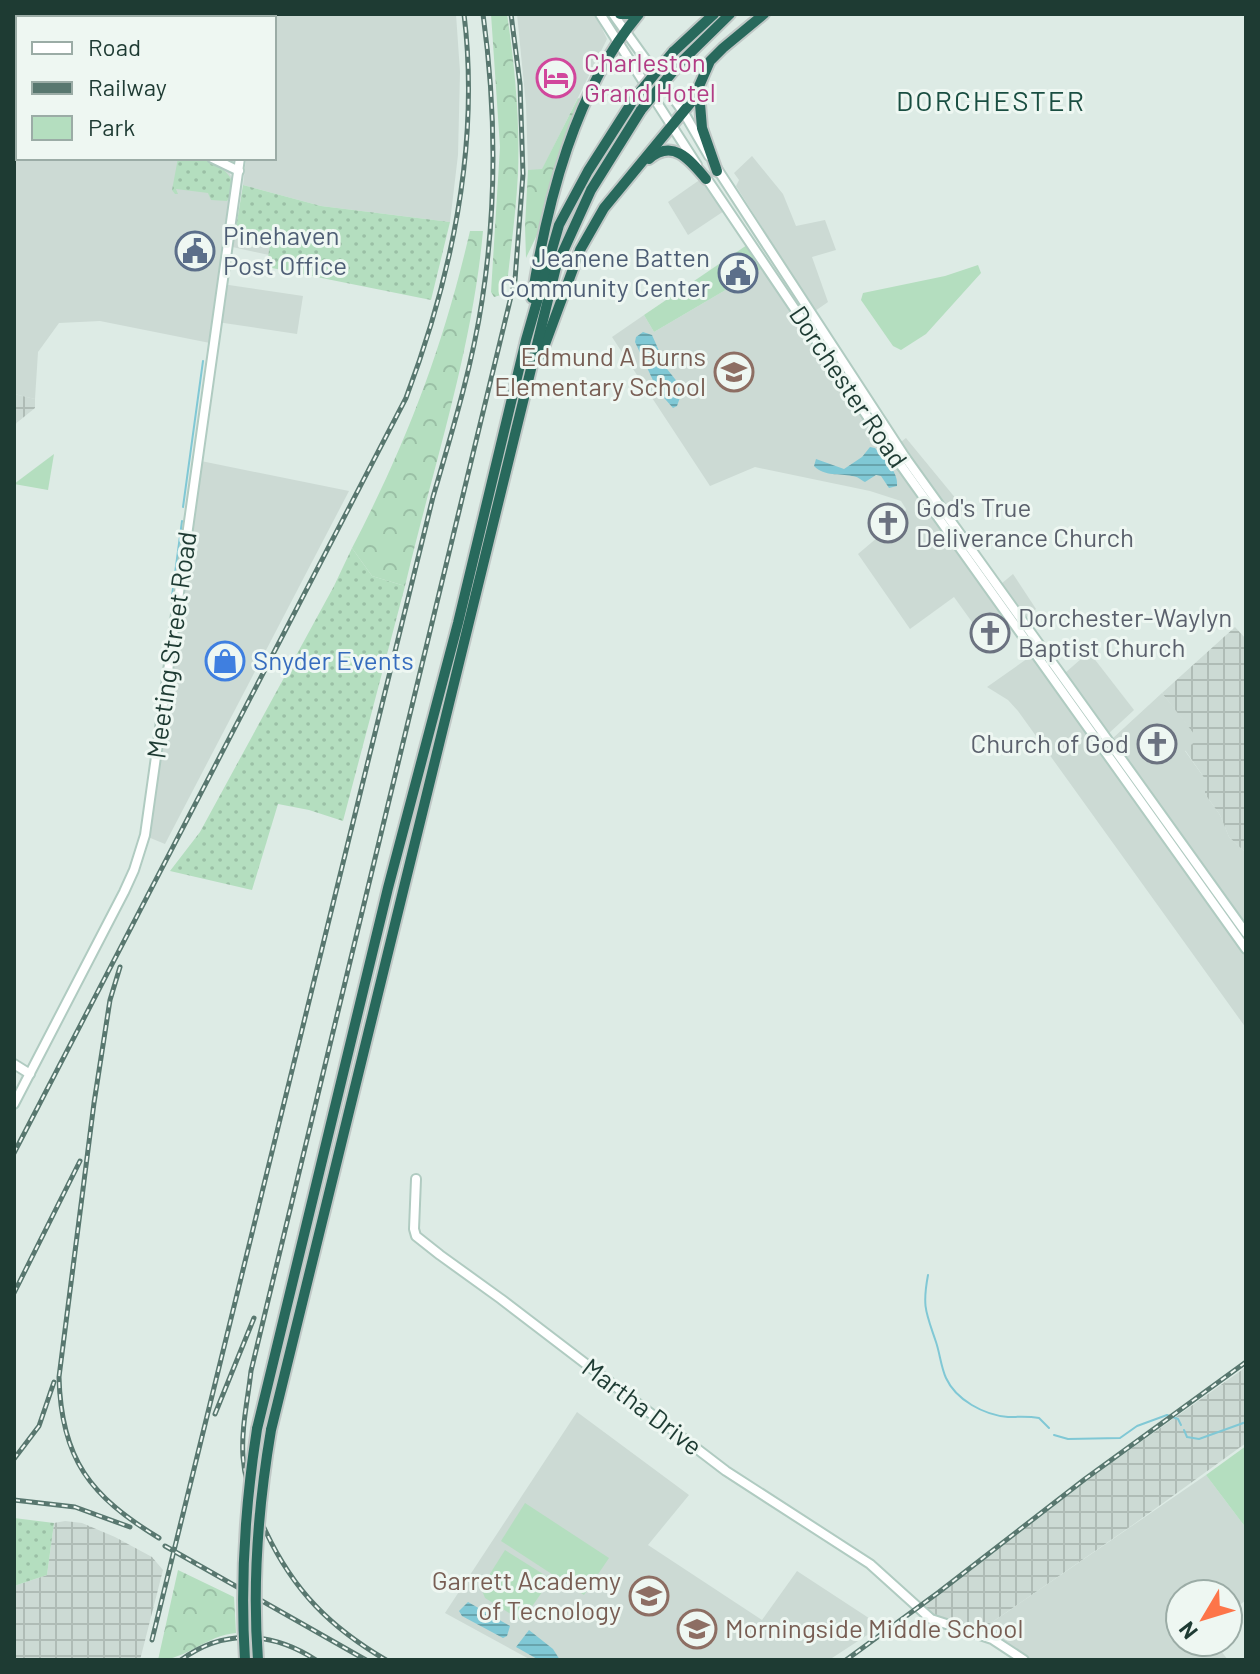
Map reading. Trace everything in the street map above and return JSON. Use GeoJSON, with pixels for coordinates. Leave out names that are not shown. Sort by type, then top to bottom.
{"type":"FeatureCollection","features":[{"type":"Feature","properties":{"kind":"highway"},"geometry":{"type":"LineString","coordinates":[[620,14],[630,14]]}},
{"type":"Feature","properties":{"kind":"highway"},"geometry":{"type":"LineString","coordinates":[[526,340],[540,246],[562,162],[595,83],[625,31],[639,14]]}},
{"type":"Feature","properties":{"kind":"highway"},"geometry":{"type":"LineString","coordinates":[[245,1660],[242,1608],[244,1541],[257,1429],[388,888],[458,623],[526,340],[559,225],[588,171],[634,99],[673,52],[714,14]]}},
{"type":"Feature","properties":{"kind":"highway"},"geometry":{"type":"LineString","coordinates":[[258,1660],[256,1556],[263,1475],[271,1430],[556,267],[591,190],[641,110],[680,63],[730,14]]}},
{"type":"Feature","properties":{"kind":"highway"},"geometry":{"type":"LineString","coordinates":[[515,437],[545,343],[580,250],[604,208],[684,113],[716,54],[764,14]]}},
{"type":"Feature","properties":{"kind":"highway"},"geometry":{"type":"LineString","coordinates":[[700,83],[702,128],[717,171]]}},
{"type":"Feature","properties":{"kind":"highway"},"geometry":{"type":"LineString","coordinates":[[632,173],[657,152],[666,149],[684,155],[706,179]]}},
{"type":"Feature","properties":{"kind":"main road","name":"Dorchester Road"},"geometry":{"type":"LineString","coordinates":[[600,14],[706,179],[890,450],[1246,949]]}},
{"type":"Feature","properties":{"kind":"main road","name":"Dorchester Road"},"geometry":{"type":"LineString","coordinates":[[613,14],[684,113],[717,171],[905,457],[1246,933]]}},
{"type":"Feature","properties":{"kind":"main road"},"geometry":{"type":"LineString","coordinates":[[216,160],[239,171]]}},
{"type":"Feature","properties":{"kind":"main road","name":"Meeting Street Road"},"geometry":{"type":"LineString","coordinates":[[14,1104],[129,881],[145,835],[240,160]]}},
{"type":"Feature","properties":{"kind":"main road"},"geometry":{"type":"LineString","coordinates":[[14,1064],[30,1074]]}},
{"type":"Feature","properties":{"kind":"main road","name":"Martha Drive"},"geometry":{"type":"LineString","coordinates":[[416,1179],[416,1236],[726,1471],[870,1564],[931,1619],[992,1639],[1024,1660]]}},
{"type":"Feature","properties":{"kind":"shaded area"},"geometry":{"type":"Polygon","coordinates":[[[89,14],[253,14],[252,16],[89,14]]]}},
{"type":"Feature","properties":{"kind":"shaded area"},"geometry":{"type":"Polygon","coordinates":[[[456,14],[460,72],[458,155],[450,222],[321,206],[243,185],[246,160],[276,160],[276,16],[264,16],[456,14]]]}},
{"type":"Feature","properties":{"kind":"shaded area"},"geometry":{"type":"Polygon","coordinates":[[[517,14],[595,14],[607,39],[542,170],[528,170],[526,105],[517,14]]]}},
{"type":"Feature","properties":{"kind":"shaded area"},"geometry":{"type":"Polygon","coordinates":[[[14,72],[16,160],[202,160],[229,172],[233,180],[210,343],[100,321],[59,323],[38,352],[35,399],[14,394],[14,72]]]}},
{"type":"Feature","properties":{"kind":"shaded area"},"geometry":{"type":"Polygon","coordinates":[[[752,156],[783,194],[796,226],[825,220],[836,250],[812,257],[828,302],[815,311],[736,186],[739,180],[734,173],[752,156]]]}},
{"type":"Feature","properties":{"kind":"shaded area"},"geometry":{"type":"Polygon","coordinates":[[[701,179],[724,211],[688,235],[668,202],[701,179]]]}},
{"type":"Feature","properties":{"kind":"shaded area"},"geometry":{"type":"Polygon","coordinates":[[[230,233],[270,242],[269,255],[228,246],[230,233]]]}},
{"type":"Feature","properties":{"kind":"shaded area","name":"Edmund A Burns Elementary School"},"geometry":{"type":"Polygon","coordinates":[[[763,268],[910,487],[1000,613],[977,629],[954,597],[910,629],[858,554],[904,515],[906,509],[901,501],[870,491],[755,467],[710,486],[612,337],[644,315],[654,332],[763,268]]]}},
{"type":"Feature","properties":{"kind":"shaded area"},"geometry":{"type":"Polygon","coordinates":[[[222,284],[303,296],[297,334],[217,322],[222,284]]]}},
{"type":"Feature","properties":{"kind":"shaded area"},"geometry":{"type":"Polygon","coordinates":[[[14,394],[35,399],[35,408],[14,425],[14,394]]]}},
{"type":"Feature","properties":{"kind":"shaded area"},"geometry":{"type":"Polygon","coordinates":[[[906,438],[966,511],[955,520],[901,442],[906,438]]]}},
{"type":"Feature","properties":{"kind":"shaded area"},"geometry":{"type":"Polygon","coordinates":[[[201,461],[349,491],[165,844],[148,837],[201,461]]]}},
{"type":"Feature","properties":{"kind":"shaded area"},"geometry":{"type":"Polygon","coordinates":[[[1013,574],[1036,609],[1026,618],[1001,584],[1013,574]]]}},
{"type":"Feature","properties":{"kind":"shaded area"},"geometry":{"type":"Polygon","coordinates":[[[1235,627],[1246,639],[1246,853],[1229,837],[1220,815],[1205,794],[1205,779],[1185,750],[1198,739],[1162,693],[1235,627]]]}},
{"type":"Feature","properties":{"kind":"shaded area"},"geometry":{"type":"Polygon","coordinates":[[[1089,652],[1134,710],[1108,734],[1065,673],[1089,652]]]}},
{"type":"Feature","properties":{"kind":"shaded area"},"geometry":{"type":"Polygon","coordinates":[[[1031,656],[1246,956],[1246,1028],[1018,711],[1008,700],[987,687],[1031,656]]]}},
{"type":"Feature","properties":{"kind":"shaded area"},"geometry":{"type":"Polygon","coordinates":[[[1162,693],[1199,739],[1185,751],[1205,779],[1205,794],[1220,815],[1229,837],[1246,853],[1246,926],[1112,739],[1162,693]]]}},
{"type":"Feature","properties":{"kind":"shaded area"},"geometry":{"type":"Polygon","coordinates":[[[1246,1367],[1246,1443],[975,1634],[918,1610],[1097,1473],[1246,1367]]]}},
{"type":"Feature","properties":{"kind":"shaded area"},"geometry":{"type":"Polygon","coordinates":[[[577,1412],[689,1495],[648,1545],[762,1620],[797,1571],[881,1626],[829,1660],[531,1660],[445,1613],[577,1412]]]}},
{"type":"Feature","properties":{"kind":"shaded area"},"geometry":{"type":"Polygon","coordinates":[[[1206,1475],[1246,1528],[1244,1602],[1244,1578],[1164,1578],[1164,1658],[1228,1660],[1024,1660],[975,1634],[1206,1475]]]}},
{"type":"Feature","properties":{"kind":"shaded area"},"geometry":{"type":"Polygon","coordinates":[[[54,1523],[82,1523],[115,1537],[152,1557],[163,1570],[140,1660],[14,1660],[14,1586],[47,1575],[54,1523]]]}},
{"type":"Feature","properties":{"kind":"green space"},"geometry":{"type":"Polygon","coordinates":[[[491,14],[507,14],[515,74],[518,134],[517,188],[507,284],[501,295],[494,297],[491,292],[500,147],[491,14]]]}},
{"type":"Feature","properties":{"kind":"green space"},"geometry":{"type":"Polygon","coordinates":[[[578,98],[583,101],[544,220],[526,258],[528,170],[542,169],[578,98]]]}},
{"type":"Feature","properties":{"kind":"green space"},"geometry":{"type":"Polygon","coordinates":[[[178,160],[213,163],[227,173],[233,186],[227,201],[211,200],[208,193],[176,189],[178,194],[175,194],[172,190],[178,160]]]}},
{"type":"Feature","properties":{"kind":"green space"},"geometry":{"type":"Polygon","coordinates":[[[243,185],[321,206],[450,222],[431,300],[267,267],[270,242],[235,234],[243,185]]]}},
{"type":"Feature","properties":{"kind":"green space"},"geometry":{"type":"Polygon","coordinates":[[[470,231],[483,231],[470,321],[405,586],[372,576],[352,548],[422,394],[448,315],[470,231]]]}},
{"type":"Feature","properties":{"kind":"green space"},"geometry":{"type":"Polygon","coordinates":[[[747,245],[763,268],[654,332],[644,315],[747,245]]]}},
{"type":"Feature","properties":{"kind":"green space"},"geometry":{"type":"Polygon","coordinates":[[[978,265],[981,273],[926,334],[901,350],[893,346],[861,300],[863,293],[945,276],[978,265]]]}},
{"type":"Feature","properties":{"kind":"green space"},"geometry":{"type":"Polygon","coordinates":[[[54,454],[48,490],[14,484],[54,454]]]}},
{"type":"Feature","properties":{"kind":"green space"},"geometry":{"type":"Polygon","coordinates":[[[352,548],[372,576],[405,586],[343,821],[278,804],[252,890],[170,871],[200,832],[352,548]]]}},
{"type":"Feature","properties":{"kind":"green space"},"geometry":{"type":"Polygon","coordinates":[[[1246,1446],[1246,1528],[1206,1475],[1246,1446]]]}},
{"type":"Feature","properties":{"kind":"green space"},"geometry":{"type":"Polygon","coordinates":[[[525,1503],[609,1558],[584,1595],[501,1541],[525,1503]]]}},
{"type":"Feature","properties":{"kind":"green space"},"geometry":{"type":"Polygon","coordinates":[[[14,1518],[54,1523],[47,1575],[14,1586],[14,1518]]]}},
{"type":"Feature","properties":{"kind":"green space"},"geometry":{"type":"Polygon","coordinates":[[[505,1550],[551,1579],[522,1621],[485,1598],[481,1588],[505,1550]]]}},
{"type":"Feature","properties":{"kind":"green space"},"geometry":{"type":"Polygon","coordinates":[[[178,1570],[234,1597],[236,1633],[216,1638],[178,1656],[158,1660],[178,1570]]]}},
{"type":"Feature","properties":{"kind":"water"},"geometry":{"type":"Polygon","coordinates":[[[643,332],[652,335],[667,369],[683,389],[677,406],[673,408],[658,391],[635,342],[643,332]]]}},
{"type":"Feature","properties":{"kind":"water"},"geometry":{"type":"Polygon","coordinates":[[[870,447],[875,448],[890,466],[897,486],[889,488],[881,476],[876,475],[865,482],[854,476],[823,472],[814,466],[816,459],[844,469],[862,457],[870,447]]]}},
{"type":"Feature","properties":{"kind":"water"},"geometry":{"type":"Polygon","coordinates":[[[468,1602],[510,1626],[507,1636],[503,1638],[462,1616],[459,1611],[468,1602]]]}},
{"type":"Feature","properties":{"kind":"water"},"geometry":{"type":"Polygon","coordinates":[[[529,1630],[553,1649],[560,1660],[539,1660],[516,1647],[529,1630]]]}},
{"type":"Feature","properties":{"kind":"waterway"},"geometry":{"type":"LineString","coordinates":[[183,507],[203,361]]}},
{"type":"Feature","properties":{"kind":"waterway"},"geometry":{"type":"LineString","coordinates":[[172,596],[182,521]]}},
{"type":"Feature","properties":{"kind":"waterway"},"geometry":{"type":"LineString","coordinates":[[928,1275],[926,1309],[951,1386],[980,1410],[999,1416],[1039,1418],[1049,1428]]}},
{"type":"Feature","properties":{"kind":"waterway"},"geometry":{"type":"LineString","coordinates":[[1054,1435],[1068,1439],[1120,1438],[1137,1426],[1167,1415],[1178,1419],[1181,1425]]}},
{"type":"Feature","properties":{"kind":"waterway"},"geometry":{"type":"LineString","coordinates":[[1184,1430],[1187,1437],[1199,1439],[1246,1422]]}},
{"type":"Feature","properties":{"kind":"railway"},"geometry":{"type":"LineString","coordinates":[[14,1153],[406,398],[437,305],[458,209],[468,112],[464,14]]}},
{"type":"Feature","properties":{"kind":"railway"},"geometry":{"type":"LineString","coordinates":[[152,1640],[433,497],[473,350],[487,265],[492,193],[492,121],[483,14]]}},
{"type":"Feature","properties":{"kind":"railway"},"geometry":{"type":"LineString","coordinates":[[386,1660],[331,1621],[289,1572],[266,1532],[251,1496],[244,1467],[243,1435],[251,1371],[515,280],[523,174],[520,84],[511,14]]}},
{"type":"Feature","properties":{"kind":"railway"},"geometry":{"type":"LineString","coordinates":[[120,967],[110,1000],[94,1103],[59,1377],[66,1431],[73,1453],[84,1472],[115,1507],[159,1538]]}},
{"type":"Feature","properties":{"kind":"railway"},"geometry":{"type":"LineString","coordinates":[[14,1293],[80,1161]]}},
{"type":"Feature","properties":{"kind":"railway"},"geometry":{"type":"LineString","coordinates":[[215,1414],[254,1318]]}},
{"type":"Feature","properties":{"kind":"railway"},"geometry":{"type":"LineString","coordinates":[[846,1660],[1246,1362]]}},
{"type":"Feature","properties":{"kind":"railway"},"geometry":{"type":"LineString","coordinates":[[14,1459],[39,1426],[54,1382]]}},
{"type":"Feature","properties":{"kind":"railway"},"geometry":{"type":"LineString","coordinates":[[14,1500],[75,1507],[130,1527]]}},
{"type":"Feature","properties":{"kind":"railway"},"geometry":{"type":"LineString","coordinates":[[165,1546],[366,1660]]}},
{"type":"Feature","properties":{"kind":"railway"},"geometry":{"type":"LineString","coordinates":[[181,1660],[214,1643],[248,1638],[283,1644],[316,1660]]}},
{"type":"Feature","properties":{"kind":"place","name":"Charleston Grand Hotel"},"geometry":{"type":"Point","coordinates":[556,78]}},
{"type":"Feature","properties":{"kind":"place","name":"Pinehaven Post Office"},"geometry":{"type":"Point","coordinates":[195,251]}},
{"type":"Feature","properties":{"kind":"place","name":"Jeanene Batten Community Center"},"geometry":{"type":"Point","coordinates":[738,273]}},
{"type":"Feature","properties":{"kind":"place","name":"Edmund A Burns Elementary School"},"geometry":{"type":"Point","coordinates":[734,372]}},
{"type":"Feature","properties":{"kind":"place","name":"God's True Deliverance Church"},"geometry":{"type":"Point","coordinates":[888,523]}},
{"type":"Feature","properties":{"kind":"place","name":"Dorchester-Waylyn Baptist Church"},"geometry":{"type":"Point","coordinates":[990,633]}},
{"type":"Feature","properties":{"kind":"place","name":"Snyder Events"},"geometry":{"type":"Point","coordinates":[225,661]}},
{"type":"Feature","properties":{"kind":"place","name":"Church of God"},"geometry":{"type":"Point","coordinates":[1157,744]}},
{"type":"Feature","properties":{"kind":"place","name":"Garrett Academy of Tecnology"},"geometry":{"type":"Point","coordinates":[649,1596]}},
{"type":"Feature","properties":{"kind":"place","name":"Morningside Middle School"},"geometry":{"type":"Point","coordinates":[697,1629]}},
{"type":"Feature","properties":{"kind":"district","name":"DORCHESTER"},"geometry":{"type":"Point","coordinates":[991,101]}}]}
